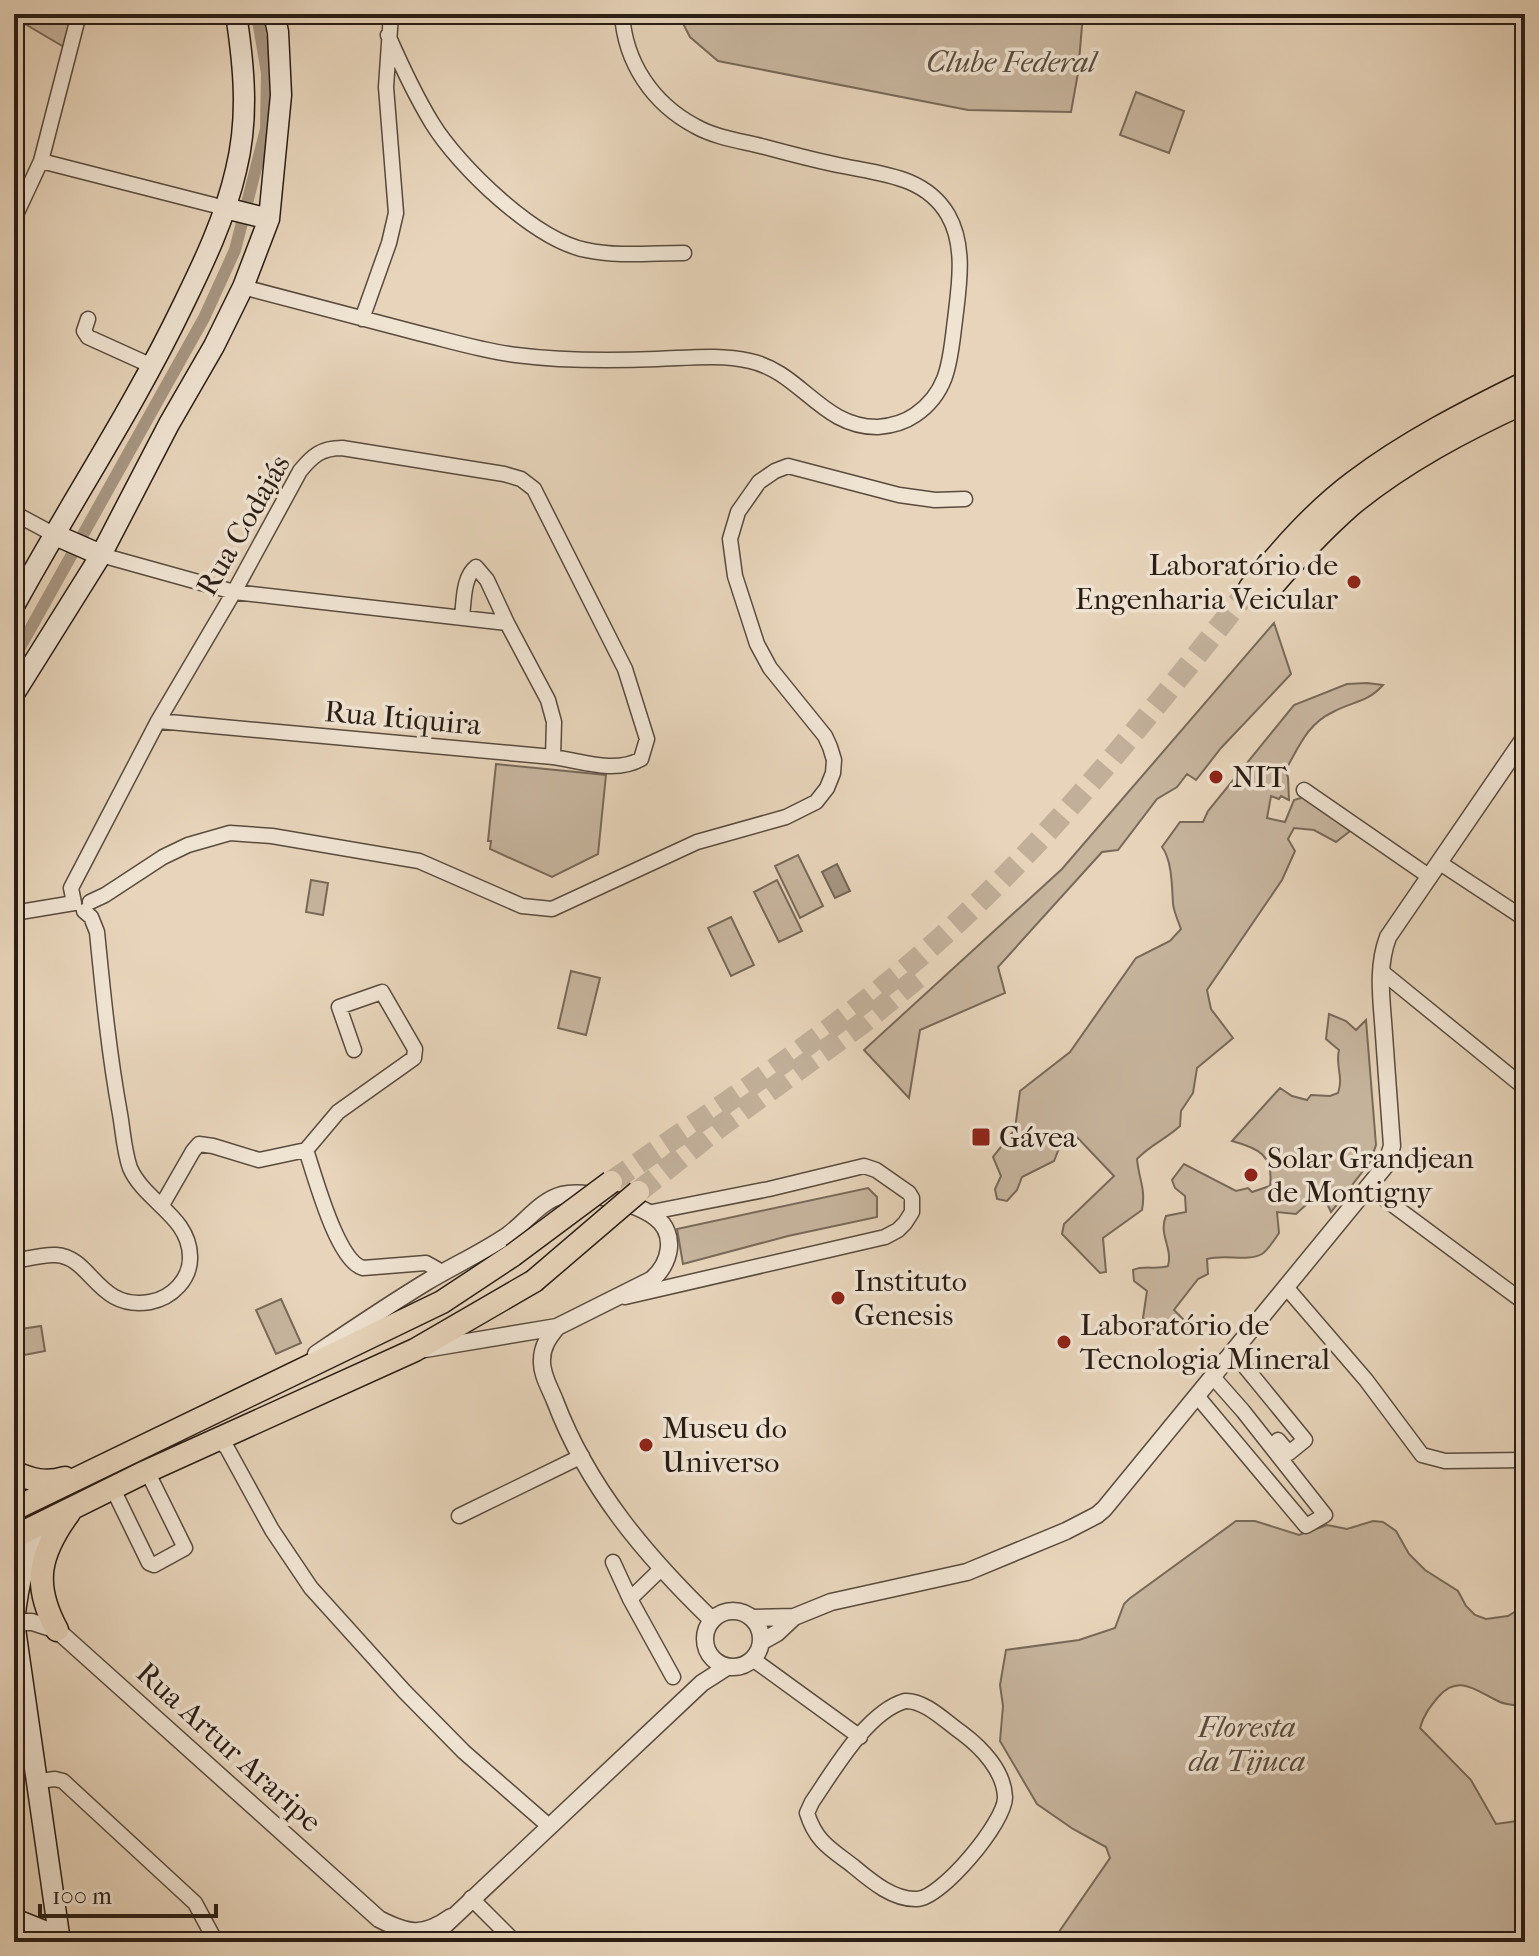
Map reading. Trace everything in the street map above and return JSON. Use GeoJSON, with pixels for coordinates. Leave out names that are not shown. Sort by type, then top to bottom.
{"type":"FeatureCollection","features":[{"type":"Feature","properties":{"kind":"highway"},"geometry":{"type":"LineString","coordinates":[[1525,383],[1439,428],[1352,483],[1291,541],[1256,593],[1334,521],[1388,477],[1438,446],[1525,402]]}},
{"type":"Feature","properties":{"kind":"highway"},"geometry":{"type":"LineString","coordinates":[[14,1509],[442,1302],[513,1255],[611,1182]]}},
{"type":"Feature","properties":{"kind":"highway"},"geometry":{"type":"LineString","coordinates":[[14,1537],[112,1487],[415,1350],[534,1281],[643,1202]]}},
{"type":"Feature","properties":{"kind":"highway"},"geometry":{"type":"LineString","coordinates":[[14,1472],[30,1480],[54,1482],[89,1471]]}},
{"type":"Feature","properties":{"kind":"highway"},"geometry":{"type":"LineString","coordinates":[[57,1630],[40,1589],[41,1573],[55,1532],[72,1509]]}},
{"type":"Feature","properties":{"kind":"main road"},"geometry":{"type":"LineString","coordinates":[[14,606],[152,366],[205,261],[225,208],[237,168],[245,91],[236,14]]}},
{"type":"Feature","properties":{"kind":"main road"},"geometry":{"type":"LineString","coordinates":[[14,694],[101,555],[169,424],[214,346],[243,287],[269,219],[281,95],[278,32],[274,14]]}},
{"type":"Feature","properties":{"kind":"main road"},"geometry":{"type":"LineString","coordinates":[[225,208],[269,219]]}},
{"type":"Feature","properties":{"kind":"main road"},"geometry":{"type":"LineString","coordinates":[[53,534],[101,555]]}},
{"type":"Feature","properties":{"kind":"main road"},"geometry":{"type":"LineString","coordinates":[[49,1521],[39,1532],[21,1573],[14,1622],[60,1939]]}},
{"type":"Feature","properties":{"kind":"main road"},"geometry":{"type":"LineString","coordinates":[[14,1919],[60,1939]]}},
{"type":"Feature","properties":{"kind":"street"},"geometry":{"type":"LineString","coordinates":[[14,219],[41,161],[79,14]]}},
{"type":"Feature","properties":{"kind":"street"},"geometry":{"type":"LineString","coordinates":[[362,319],[389,243],[396,213],[387,115],[391,14]]}},
{"type":"Feature","properties":{"kind":"street"},"geometry":{"type":"LineString","coordinates":[[243,287],[515,355],[610,361],[727,357],[754,361],[799,387],[836,418],[860,427],[888,426],[914,416],[937,397],[949,366],[961,271],[955,231],[942,206],[925,187],[890,175],[837,165],[696,127],[649,91],[623,37],[622,14]]}},
{"type":"Feature","properties":{"kind":"street"},"geometry":{"type":"LineString","coordinates":[[388,35],[408,81],[434,126],[462,161],[505,204],[526,220],[561,242],[586,250],[684,253]]}},
{"type":"Feature","properties":{"kind":"street"},"geometry":{"type":"LineString","coordinates":[[41,161],[225,208]]}},
{"type":"Feature","properties":{"kind":"street"},"geometry":{"type":"LineString","coordinates":[[88,319],[84,331],[88,337],[152,366]]}},
{"type":"Feature","properties":{"kind":"street","name":"Rua Codajás"},"geometry":{"type":"LineString","coordinates":[[83,906],[71,888],[158,721],[300,471],[321,450],[342,448],[504,474],[521,479],[534,489],[625,669],[647,739],[641,759]]}},
{"type":"Feature","properties":{"kind":"street"},"geometry":{"type":"LineString","coordinates":[[14,913],[83,906],[163,857],[188,845],[230,833],[272,836],[419,861],[522,906],[552,909],[697,842],[786,817],[816,802],[827,788],[834,760],[825,736],[770,668],[757,644],[735,576],[730,539],[738,512],[759,482],[788,466],[899,495],[935,500],[965,499]]}},
{"type":"Feature","properties":{"kind":"street"},"geometry":{"type":"LineString","coordinates":[[14,513],[53,534]]}},
{"type":"Feature","properties":{"kind":"street"},"geometry":{"type":"LineString","coordinates":[[101,555],[234,592],[507,623]]}},
{"type":"Feature","properties":{"kind":"street"},"geometry":{"type":"LineString","coordinates":[[462,617],[467,578],[476,567],[482,571],[548,700],[554,722],[553,757]]}},
{"type":"Feature","properties":{"kind":"street","name":"Rua Itiquira"},"geometry":{"type":"LineString","coordinates":[[158,721],[553,757],[615,767],[629,766],[641,759]]}},
{"type":"Feature","properties":{"kind":"street"},"geometry":{"type":"LineString","coordinates":[[702,1683],[709,1655],[704,1637],[717,1615],[731,1611],[752,1618],[794,1617],[845,1597],[948,1578],[1097,1515],[1386,1165],[1392,1146],[1381,959],[1388,937],[1525,737]]}},
{"type":"Feature","properties":{"kind":"street"},"geometry":{"type":"LineString","coordinates":[[1304,790],[1435,870],[1525,919]]}},
{"type":"Feature","properties":{"kind":"street"},"geometry":{"type":"LineString","coordinates":[[14,1261],[56,1255],[78,1264],[109,1296],[145,1302],[165,1297],[185,1280],[190,1257],[185,1232],[150,1196],[130,1168],[111,1064],[97,932],[83,906]]}},
{"type":"Feature","properties":{"kind":"street"},"geometry":{"type":"LineString","coordinates":[[1381,971],[1525,1088]]}},
{"type":"Feature","properties":{"kind":"street"},"geometry":{"type":"LineString","coordinates":[[162,1205],[195,1146],[213,1146],[259,1160],[306,1150],[338,1112],[380,1085],[415,1056],[415,1049],[383,993],[339,1007],[354,1050]]}},
{"type":"Feature","properties":{"kind":"street"},"geometry":{"type":"LineString","coordinates":[[306,1150],[343,1250],[355,1266],[426,1263],[442,1272]]}},
{"type":"Feature","properties":{"kind":"street"},"geometry":{"type":"LineString","coordinates":[[285,1378],[355,1327],[442,1272],[507,1236],[540,1207],[563,1194],[591,1193],[643,1202],[769,1189],[864,1166],[876,1170],[909,1193],[913,1203],[912,1212],[902,1227],[885,1237],[613,1299]]}},
{"type":"Feature","properties":{"kind":"street"},"geometry":{"type":"LineString","coordinates":[[1370,1188],[1525,1303]]}},
{"type":"Feature","properties":{"kind":"street"},"geometry":{"type":"LineString","coordinates":[[415,1350],[557,1327],[651,1280],[661,1271],[669,1245],[661,1222],[643,1202]]}},
{"type":"Feature","properties":{"kind":"street"},"geometry":{"type":"LineString","coordinates":[[1286,1287],[1366,1380],[1422,1455],[1445,1461],[1525,1460]]}},
{"type":"Feature","properties":{"kind":"street"},"geometry":{"type":"LineString","coordinates":[[557,1327],[542,1353],[542,1366],[561,1418],[606,1502],[661,1569],[712,1620]]}},
{"type":"Feature","properties":{"kind":"street"},"geometry":{"type":"LineString","coordinates":[[1215,1374],[1286,1451],[1292,1452],[1303,1442],[1304,1437],[1233,1352]]}},
{"type":"Feature","properties":{"kind":"street"},"geometry":{"type":"LineString","coordinates":[[1197,1396],[1306,1526],[1325,1515],[1215,1374]]}},
{"type":"Feature","properties":{"kind":"street"},"geometry":{"type":"LineString","coordinates":[[219,1440],[227,1448],[272,1530],[311,1588],[454,1742],[550,1827]]}},
{"type":"Feature","properties":{"kind":"street"},"geometry":{"type":"LineString","coordinates":[[459,1516],[582,1456]]}},
{"type":"Feature","properties":{"kind":"street"},"geometry":{"type":"LineString","coordinates":[[112,1487],[149,1563],[154,1565],[185,1548],[147,1471]]}},
{"type":"Feature","properties":{"kind":"street"},"geometry":{"type":"LineString","coordinates":[[613,1562],[673,1677]]}},
{"type":"Feature","properties":{"kind":"street"},"geometry":{"type":"LineString","coordinates":[[630,1599],[661,1569]]}},
{"type":"Feature","properties":{"kind":"street"},"geometry":{"type":"LineString","coordinates":[[761,1642],[777,1633],[794,1617]]}},
{"type":"Feature","properties":{"kind":"street"},"geometry":{"type":"LineString","coordinates":[[427,1942],[702,1683],[727,1667],[754,1660],[761,1642],[752,1618]]}},
{"type":"Feature","properties":{"kind":"street"},"geometry":{"type":"LineString","coordinates":[[14,1622],[32,1622],[57,1630]]}},
{"type":"Feature","properties":{"kind":"street","name":"Rua Artur Araripe"},"geometry":{"type":"LineString","coordinates":[[57,1630],[395,1936]]}},
{"type":"Feature","properties":{"kind":"street"},"geometry":{"type":"LineString","coordinates":[[709,1655],[727,1667]]}},
{"type":"Feature","properties":{"kind":"street"},"geometry":{"type":"LineString","coordinates":[[754,1660],[860,1737]]}},
{"type":"Feature","properties":{"kind":"street"},"geometry":{"type":"LineString","coordinates":[[913,1701],[970,1740],[996,1768],[1005,1800],[999,1816],[946,1884],[929,1897],[902,1898],[891,1893],[817,1838],[811,1825],[807,1813],[812,1802],[860,1737],[883,1709],[913,1701]]}},
{"type":"Feature","properties":{"kind":"street"},"geometry":{"type":"LineString","coordinates":[[39,1781],[63,1781],[195,1903],[216,1942]]}},
{"type":"Feature","properties":{"kind":"street"},"geometry":{"type":"LineString","coordinates":[[471,1898],[515,1942]]}},
{"type":"Feature","properties":{"kind":"street"},"geometry":{"type":"LineString","coordinates":[[395,1936],[425,1931],[451,1917]]}},
{"type":"Feature","properties":{"kind":"green space"},"geometry":{"type":"Polygon","coordinates":[[[31,14],[75,14],[69,50],[20,21],[31,14]]]}},
{"type":"Feature","properties":{"kind":"green space","name":"Clube Federal"},"geometry":{"type":"Polygon","coordinates":[[[678,14],[1083,14],[1071,112],[968,110],[718,61],[690,37],[678,14]]]}},
{"type":"Feature","properties":{"kind":"green space"},"geometry":{"type":"Polygon","coordinates":[[[1136,92],[1184,111],[1169,153],[1120,135],[1136,92]]]}},
{"type":"Feature","properties":{"kind":"green space"},"geometry":{"type":"Polygon","coordinates":[[[1274,623],[1291,674],[1221,748],[1196,780],[1187,774],[1177,787],[1157,799],[1118,850],[1102,852],[998,967],[1005,993],[920,1030],[909,1098],[864,1050],[1062,869],[1274,623]]]}},
{"type":"Feature","properties":{"kind":"green space"},"geometry":{"type":"Polygon","coordinates":[[[1347,684],[1383,685],[1365,699],[1324,717],[1304,737],[1285,771],[1289,800],[1271,796],[1267,818],[1285,822],[1294,800],[1304,797],[1350,831],[1336,842],[1314,830],[1294,828],[1288,839],[1295,851],[1282,880],[1207,990],[1211,1009],[1233,1038],[1197,1068],[1193,1093],[1181,1111],[1180,1126],[1137,1159],[1143,1190],[1142,1210],[1103,1238],[1106,1272],[1100,1273],[1062,1234],[1064,1224],[1114,1176],[1075,1135],[1064,1136],[1054,1161],[1022,1177],[1017,1190],[1007,1201],[997,1199],[995,1189],[1001,1176],[993,1157],[1015,1129],[1020,1091],[1070,1052],[1136,958],[1170,941],[1181,929],[1174,907],[1170,866],[1162,847],[1180,822],[1203,822],[1208,811],[1294,705],[1347,684]]]}},
{"type":"Feature","properties":{"kind":"green space"},"geometry":{"type":"Polygon","coordinates":[[[496,764],[606,775],[598,854],[552,877],[490,849],[491,841],[488,841],[496,764]]]}},
{"type":"Feature","properties":{"kind":"green space"},"geometry":{"type":"Polygon","coordinates":[[[798,855],[823,906],[800,918],[775,866],[798,855]]]}},
{"type":"Feature","properties":{"kind":"green space"},"geometry":{"type":"Polygon","coordinates":[[[311,880],[328,883],[323,915],[306,912],[311,880]]]}},
{"type":"Feature","properties":{"kind":"green space"},"geometry":{"type":"Polygon","coordinates":[[[777,880],[802,931],[779,942],[754,892],[777,880]]]}},
{"type":"Feature","properties":{"kind":"green space"},"geometry":{"type":"Polygon","coordinates":[[[731,917],[754,965],[731,976],[708,928],[731,917]]]}},
{"type":"Feature","properties":{"kind":"green space"},"geometry":{"type":"Polygon","coordinates":[[[571,971],[600,978],[586,1035],[558,1028],[571,971]]]}},
{"type":"Feature","properties":{"kind":"green space"},"geometry":{"type":"Polygon","coordinates":[[[1329,1014],[1346,1021],[1356,1030],[1366,1020],[1376,1145],[1370,1162],[1331,1212],[1324,1197],[1316,1193],[1309,1196],[1307,1204],[1296,1214],[1277,1212],[1279,1233],[1262,1254],[1207,1259],[1208,1274],[1198,1279],[1174,1310],[1195,1331],[1181,1332],[1166,1324],[1157,1332],[1143,1318],[1147,1291],[1134,1281],[1133,1270],[1168,1266],[1164,1229],[1166,1216],[1186,1212],[1185,1196],[1175,1188],[1172,1180],[1184,1164],[1236,1191],[1248,1188],[1252,1192],[1270,1186],[1269,1167],[1262,1154],[1232,1141],[1280,1088],[1292,1096],[1307,1100],[1311,1095],[1330,1096],[1338,1093],[1339,1050],[1326,1039],[1329,1014]]]}},
{"type":"Feature","properties":{"kind":"green space"},"geometry":{"type":"Polygon","coordinates":[[[868,1188],[877,1197],[877,1217],[788,1236],[683,1264],[677,1229],[868,1188]]]}},
{"type":"Feature","properties":{"kind":"green space"},"geometry":{"type":"Polygon","coordinates":[[[281,1299],[301,1343],[276,1354],[256,1310],[281,1299]]]}},
{"type":"Feature","properties":{"kind":"green space"},"geometry":{"type":"Polygon","coordinates":[[[41,1326],[45,1351],[14,1357],[14,1330],[41,1326]]]}},
{"type":"Feature","properties":{"kind":"green space","name":"Floresta da Tijuca"},"geometry":{"type":"Polygon","coordinates":[[[1236,1521],[1255,1521],[1299,1535],[1327,1525],[1347,1529],[1373,1521],[1383,1522],[1396,1531],[1409,1554],[1425,1570],[1458,1591],[1475,1615],[1486,1619],[1508,1616],[1523,1601],[1520,1560],[1525,1546],[1525,1707],[1503,1703],[1470,1687],[1454,1686],[1439,1696],[1420,1728],[1471,1780],[1496,1824],[1525,1820],[1525,1942],[1052,1942],[1110,1858],[1106,1847],[1037,1804],[1000,1741],[1003,1706],[1000,1685],[1006,1650],[1079,1640],[1115,1628],[1129,1599],[1236,1521]]]}},
{"type":"Feature","properties":{"kind":"shaded area"},"geometry":{"type":"Polygon","coordinates":[[[837,864],[850,891],[835,898],[822,872],[837,864]]]}},
{"type":"Feature","properties":{"kind":"waterway"},"geometry":{"type":"LineString","coordinates":[[14,658],[204,318],[235,250],[266,129],[267,73],[257,14]]}},
{"type":"Feature","properties":{"kind":"tunnel"},"geometry":{"type":"LineString","coordinates":[[611,1182],[834,1025],[953,926],[1000,881],[1087,787],[1250,588]]}},
{"type":"Feature","properties":{"kind":"tunnel"},"geometry":{"type":"LineString","coordinates":[[638,1192],[718,1128],[864,1022],[926,971]]}},
{"type":"Feature","properties":{"kind":"place","name":"Laboratório de Engenharia Veicular"},"geometry":{"type":"Point","coordinates":[1354,582]}},
{"type":"Feature","properties":{"kind":"place","name":"NIT"},"geometry":{"type":"Point","coordinates":[1216,777]}},
{"type":"Feature","properties":{"kind":"place","name":"Gávea"},"geometry":{"type":"Point","coordinates":[981,1137]}},
{"type":"Feature","properties":{"kind":"place","name":"Solar Grandjean de Montigny"},"geometry":{"type":"Point","coordinates":[1251,1175]}},
{"type":"Feature","properties":{"kind":"place","name":"Instituto Genesis"},"geometry":{"type":"Point","coordinates":[838,1298]}},
{"type":"Feature","properties":{"kind":"place","name":"Laboratório de Tecnologia Mineral"},"geometry":{"type":"Point","coordinates":[1064,1342]}},
{"type":"Feature","properties":{"kind":"place","name":"Museu do Universo"},"geometry":{"type":"Point","coordinates":[646,1445]}}]}
